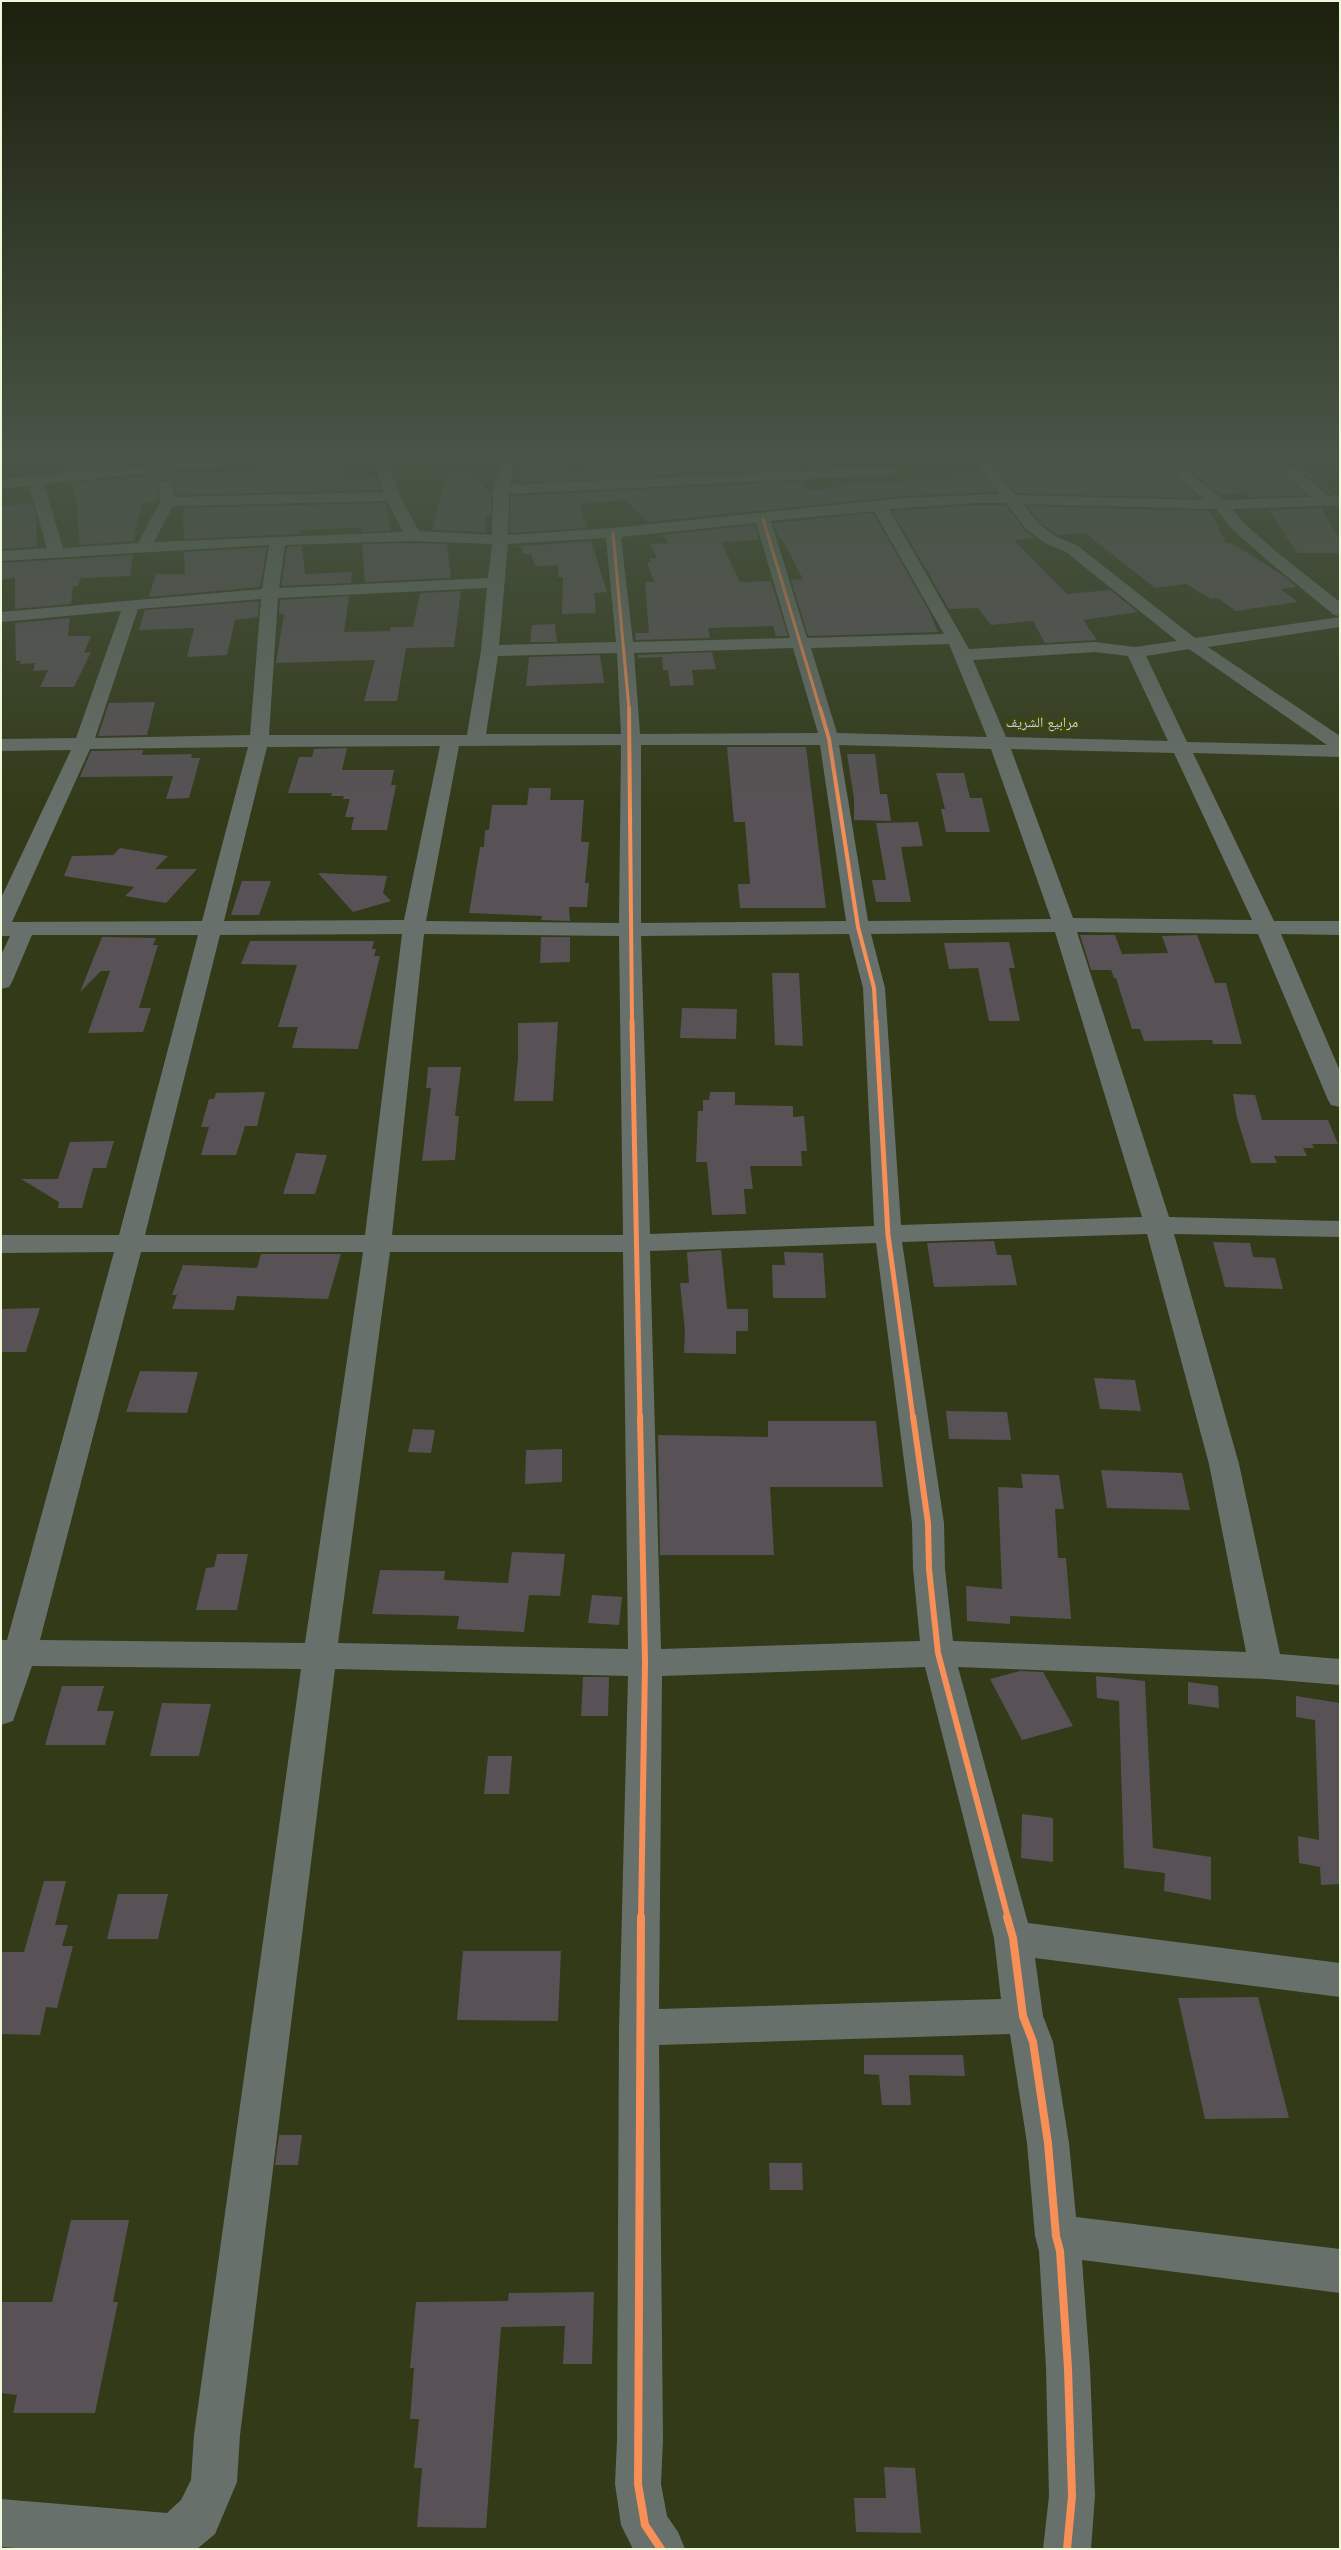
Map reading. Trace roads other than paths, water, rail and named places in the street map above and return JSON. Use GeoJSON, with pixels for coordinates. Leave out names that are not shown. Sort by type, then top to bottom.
{"type":"FeatureCollection","features":[{"type":"Feature","properties":{"kind":"street"},"geometry":{"type":"LineString","coordinates":[[1,1711],[10,1653],[130,1244],[260,741],[272,581]]}},
{"type":"Feature","properties":{"kind":"street"},"geometry":{"type":"LineString","coordinates":[[618,581],[632,738],[630,930],[645,1663],[639,2028],[640,2440],[638,2484],[645,2525],[661,2549]]}},
{"type":"Feature","properties":{"kind":"street"},"geometry":{"type":"LineString","coordinates":[[782,581],[829,739],[858,927],[874,988],[888,1235],[928,1523],[929,1569],[938,1653],[1013,1938],[1023,2016],[1034,2042],[1048,2142],[1056,2236],[1060,2251],[1068,2368],[1072,2496],[1066,2549]]}},
{"type":"Feature","properties":{"kind":"street"},"geometry":{"type":"LineString","coordinates":[[922,581],[959,647],[999,743],[1064,925],[1158,1225],[1176,1297],[1224,1464],[1266,1666]]}},
{"type":"Feature","properties":{"kind":"street"},"geometry":{"type":"LineString","coordinates":[[1113,581],[1191,643],[1340,745]]}},
{"type":"Feature","properties":{"kind":"street"},"geometry":{"type":"LineString","coordinates":[[1296,581],[1338,621]]}},
{"type":"Feature","properties":{"kind":"street"},"geometry":{"type":"LineString","coordinates":[[1,617],[232,595],[495,583],[490,651],[414,927],[378,1243],[320,1656],[217,2434],[214,2482],[198,2517],[175,2537],[1,2523]]}},
{"type":"Feature","properties":{"kind":"street"},"geometry":{"type":"LineString","coordinates":[[1,922],[83,744],[131,605]]}},
{"type":"Feature","properties":{"kind":"street"},"geometry":{"type":"LineString","coordinates":[[490,651],[800,643],[959,647],[1095,647],[1135,652],[1338,621]]}},
{"type":"Feature","properties":{"kind":"street"},"geometry":{"type":"LineString","coordinates":[[1135,652],[1267,928],[1340,1100]]}},
{"type":"Feature","properties":{"kind":"street"},"geometry":{"type":"LineString","coordinates":[[1,745],[632,738],[829,739],[1340,751]]}},
{"type":"Feature","properties":{"kind":"street"},"geometry":{"type":"LineString","coordinates":[[1,982],[12,930],[414,927],[630,930],[1064,925],[1340,928]]}},
{"type":"Feature","properties":{"kind":"street"},"geometry":{"type":"LineString","coordinates":[[1,1244],[635,1243],[1158,1225],[1340,1228]]}},
{"type":"Feature","properties":{"kind":"street"},"geometry":{"type":"LineString","coordinates":[[10,1653],[320,1656],[645,1663],[938,1653],[1266,1666],[1340,1672]]}},
{"type":"Feature","properties":{"kind":"street"},"geometry":{"type":"LineString","coordinates":[[1013,1938],[1340,1980]]}},
{"type":"Feature","properties":{"kind":"street"},"geometry":{"type":"LineString","coordinates":[[639,2028],[1023,2016]]}},
{"type":"Feature","properties":{"kind":"street"},"geometry":{"type":"LineString","coordinates":[[1056,2236],[1340,2271]]}},
{"type":"Feature","properties":{"kind":"district","name":"مرابيع الشريف"},"geometry":{"type":"Point","coordinates":[1042,723]}}]}
